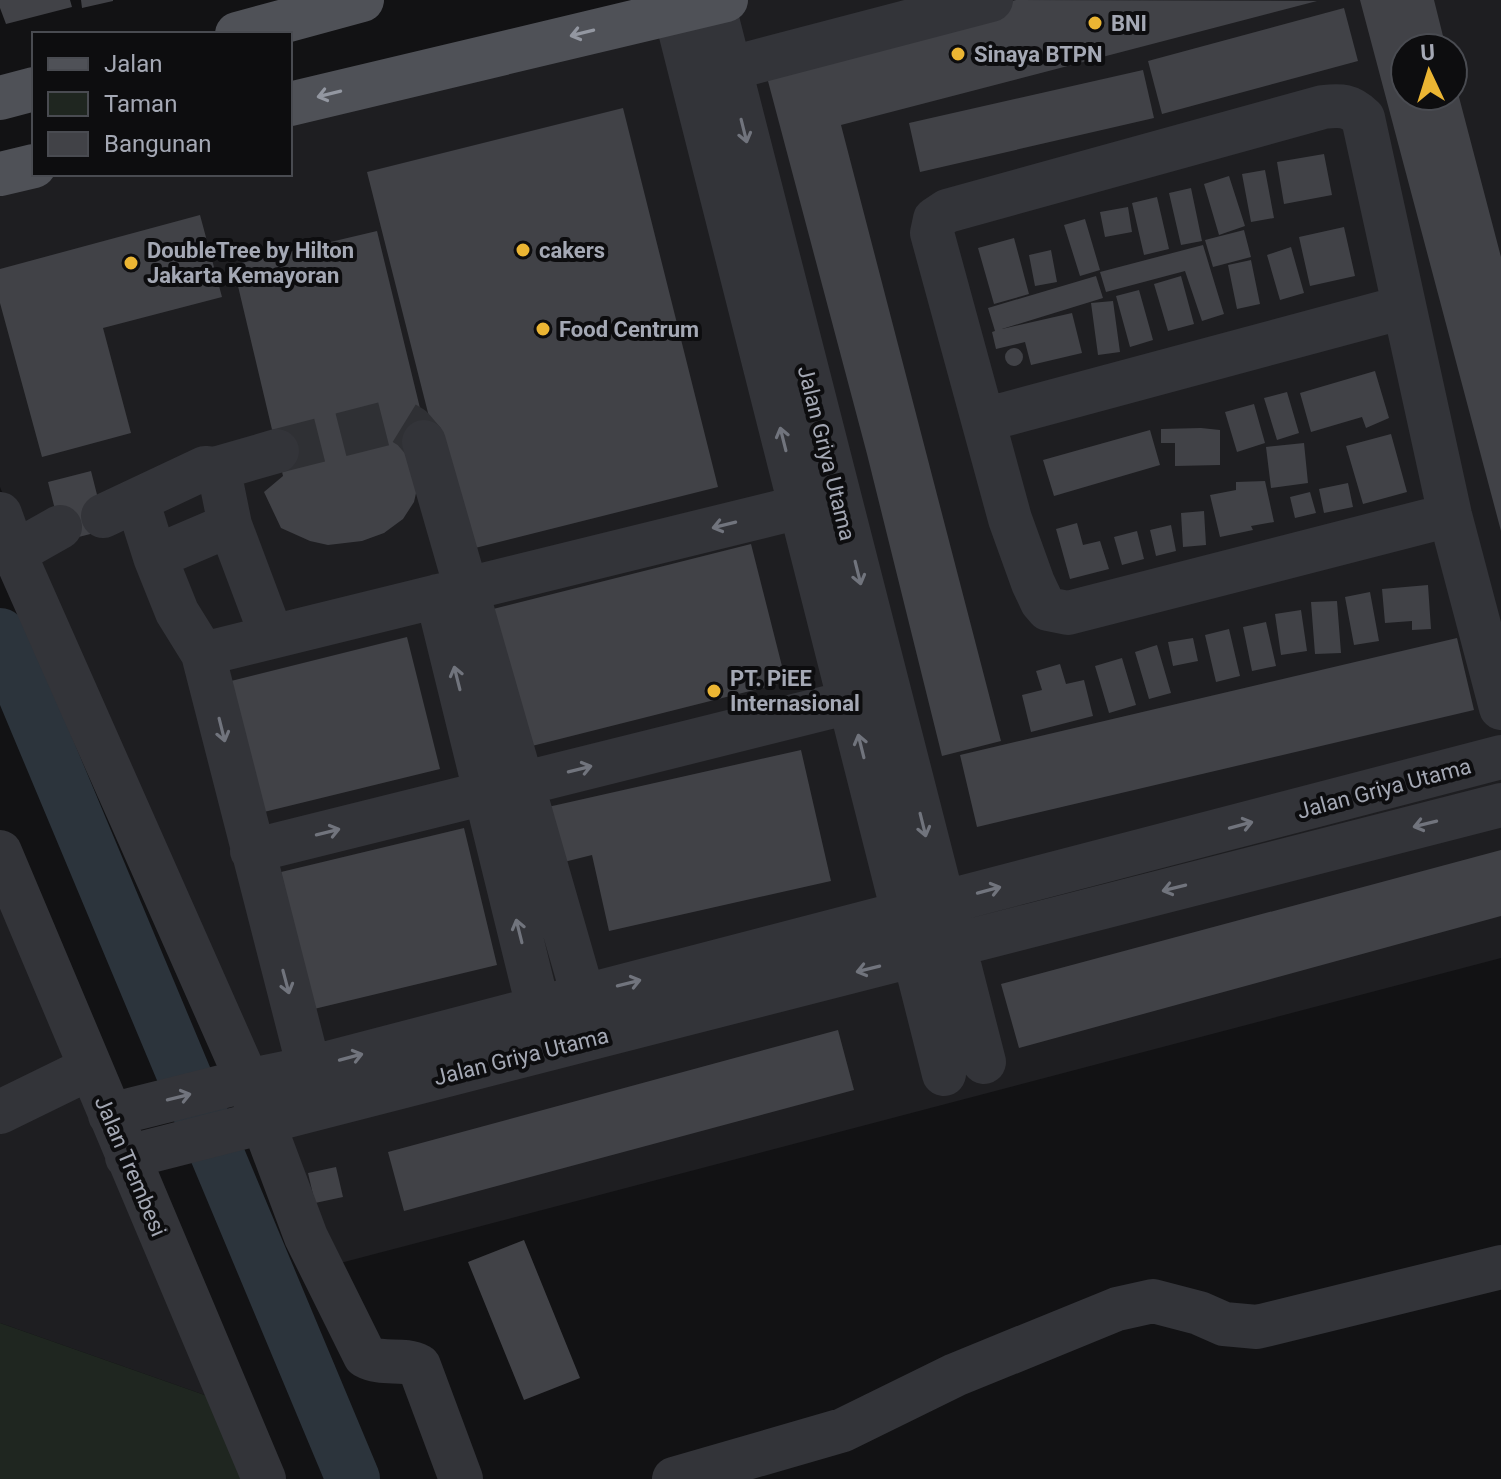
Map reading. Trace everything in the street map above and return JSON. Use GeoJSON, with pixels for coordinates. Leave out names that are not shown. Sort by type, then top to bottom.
{"type":"FeatureCollection","features":[{"type":"Feature","properties":{"kind":"main road"},"geometry":{"type":"LineString","coordinates":[[244,32],[362,0]]}},
{"type":"Feature","properties":{"kind":"main road"},"geometry":{"type":"LineString","coordinates":[[292,104],[685,6]]}},
{"type":"Feature","properties":{"kind":"main road"},"geometry":{"type":"LineString","coordinates":[[0,98],[32,90]]}},
{"type":"Feature","properties":{"kind":"main road"},"geometry":{"type":"LineString","coordinates":[[0,174],[32,166]]}},
{"type":"Feature","properties":{"kind":"street"},"geometry":{"type":"LineString","coordinates":[[728,69],[991,0]]}},
{"type":"Feature","properties":{"kind":"street","name":"Jalan Griya Utama"},"geometry":{"type":"LineString","coordinates":[[685,6],[728,69],[934,951]]}},
{"type":"Feature","properties":{"kind":"street","name":"Jalan Griya Utama"},"geometry":{"type":"LineString","coordinates":[[685,6],[800,507],[850,702],[923,907]]}},
{"type":"Feature","properties":{"kind":"street"},"geometry":{"type":"LineString","coordinates":[[1450,515],[1068,613],[1055,612],[1042,602],[1010,519],[932,233],[935,219],[941,213],[1323,107],[1346,105],[1363,118],[1450,515],[1501,708]]}},
{"type":"Feature","properties":{"kind":"street"},"geometry":{"type":"LineString","coordinates":[[984,420],[1404,307]]}},
{"type":"Feature","properties":{"kind":"street"},"geometry":{"type":"LineString","coordinates":[[321,610],[455,585],[424,442]]}},
{"type":"Feature","properties":{"kind":"street"},"geometry":{"type":"LineString","coordinates":[[277,451],[215,469],[205,468],[120,508],[155,557],[177,612],[203,654],[309,1068]]}},
{"type":"Feature","properties":{"kind":"street"},"geometry":{"type":"LineString","coordinates":[[215,469],[220,476],[230,525],[272,637]]}},
{"type":"Feature","properties":{"kind":"street","name":"Jalan Griya Utama"},"geometry":{"type":"LineString","coordinates":[[203,654],[455,585],[800,507]]}},
{"type":"Feature","properties":{"kind":"street"},"geometry":{"type":"LineString","coordinates":[[155,557],[230,525]]}},
{"type":"Feature","properties":{"kind":"street"},"geometry":{"type":"LineString","coordinates":[[60,527],[7,534],[240,1083],[254,1124],[306,1237],[365,1356],[375,1362],[411,1362],[419,1366],[461,1479]]}},
{"type":"Feature","properties":{"kind":"street","name":"Jalan Griya Utama"},"geometry":{"type":"LineString","coordinates":[[455,585],[504,788],[538,1007]]}},
{"type":"Feature","properties":{"kind":"street"},"geometry":{"type":"LineString","coordinates":[[252,851],[850,702]]}},
{"type":"Feature","properties":{"kind":"street","name":"Jalan Griya Utama"},"geometry":{"type":"LineString","coordinates":[[118,1113],[309,1068],[1501,757]]}},
{"type":"Feature","properties":{"kind":"street","name":"Jalan Griya Utama"},"geometry":{"type":"LineString","coordinates":[[504,788],[583,995]]}},
{"type":"Feature","properties":{"kind":"street","name":"Jalan Griya Utama"},"geometry":{"type":"LineString","coordinates":[[135,1155],[1501,805]]}},
{"type":"Feature","properties":{"kind":"street","name":"Jalan Trembesi"},"geometry":{"type":"LineString","coordinates":[[0,852],[90,1068],[118,1113],[264,1479]]}},
{"type":"Feature","properties":{"kind":"street"},"geometry":{"type":"LineString","coordinates":[[934,951],[964,1068]]}},
{"type":"Feature","properties":{"kind":"street"},"geometry":{"type":"LineString","coordinates":[[0,1112],[90,1068]]}},
{"type":"Feature","properties":{"kind":"street"},"geometry":{"type":"LineString","coordinates":[[674,1479],[843,1430],[955,1375],[1117,1309],[1153,1301],[1199,1313],[1224,1324],[1257,1327],[1501,1267]]}},
{"type":"Feature","properties":{"kind":"shaded area"},"geometry":{"type":"Polygon","coordinates":[[[727,0],[1501,0],[1501,958],[306,1272],[212,997],[0,487],[0,174],[292,176],[292,104],[727,0]]]}},
{"type":"Feature","properties":{"kind":"shaded area"},"geometry":{"type":"Polygon","coordinates":[[[0,845],[233,1405],[0,1323],[0,845]]]}},
{"type":"Feature","properties":{"kind":"green space"},"geometry":{"type":"Polygon","coordinates":[[[0,1323],[233,1405],[264,1479],[0,1479],[0,1323]]]}},
{"type":"Feature","properties":{"kind":"building"},"geometry":{"type":"Polygon","coordinates":[[[0,0],[70,0],[72,7],[6,24],[0,0]]]}},
{"type":"Feature","properties":{"kind":"building"},"geometry":{"type":"Polygon","coordinates":[[[81,0],[113,0],[113,1],[82,8],[81,0]]]}},
{"type":"Feature","properties":{"kind":"building"},"geometry":{"type":"Polygon","coordinates":[[[1016,0],[1317,1],[841,125],[1001,741],[942,756],[867,454],[764,66],[1016,0]]]}},
{"type":"Feature","properties":{"kind":"building"},"geometry":{"type":"Polygon","coordinates":[[[1360,0],[1434,0],[1442,32],[1389,32],[1389,109],[1360,0]]]}},
{"type":"Feature","properties":{"kind":"building"},"geometry":{"type":"Polygon","coordinates":[[[1344,8],[1358,61],[1162,114],[1148,61],[1344,8]]]}},
{"type":"Feature","properties":{"kind":"building"},"geometry":{"type":"Polygon","coordinates":[[[1143,70],[1154,118],[920,172],[909,123],[1143,70]]]}},
{"type":"Feature","properties":{"kind":"building","name":"Food Centrum"},"geometry":{"type":"Polygon","coordinates":[[[623,108],[718,487],[463,551],[367,172],[623,108]]]}},
{"type":"Feature","properties":{"kind":"building"},"geometry":{"type":"Polygon","coordinates":[[[1390,112],[1463,112],[1501,257],[1501,531],[1390,112]]]}},
{"type":"Feature","properties":{"kind":"building"},"geometry":{"type":"Polygon","coordinates":[[[1324,154],[1332,195],[1284,204],[1277,162],[1324,154]]]}},
{"type":"Feature","properties":{"kind":"building"},"geometry":{"type":"Polygon","coordinates":[[[1265,170],[1274,218],[1251,222],[1242,174],[1265,170]]]}},
{"type":"Feature","properties":{"kind":"building"},"geometry":{"type":"Polygon","coordinates":[[[1229,176],[1245,226],[1219,235],[1204,184],[1229,176]]]}},
{"type":"Feature","properties":{"kind":"building"},"geometry":{"type":"Polygon","coordinates":[[[1191,188],[1202,241],[1181,245],[1169,193],[1191,188]]]}},
{"type":"Feature","properties":{"kind":"building"},"geometry":{"type":"Polygon","coordinates":[[[1157,197],[1169,249],[1144,255],[1132,203],[1157,197]]]}},
{"type":"Feature","properties":{"kind":"building"},"geometry":{"type":"Polygon","coordinates":[[[1128,207],[1132,232],[1105,237],[1100,212],[1128,207]]]}},
{"type":"Feature","properties":{"kind":"building"},"geometry":{"type":"Polygon","coordinates":[[[200,215],[222,297],[103,328],[131,433],[42,457],[0,303],[0,269],[200,215]]]}},
{"type":"Feature","properties":{"kind":"building"},"geometry":{"type":"Polygon","coordinates":[[[1085,219],[1100,270],[1080,276],[1064,225],[1085,219]]]}},
{"type":"Feature","properties":{"kind":"building"},"geometry":{"type":"Polygon","coordinates":[[[1344,227],[1355,276],[1310,286],[1299,237],[1344,227]]]}},
{"type":"Feature","properties":{"kind":"building"},"geometry":{"type":"Polygon","coordinates":[[[1244,230],[1251,257],[1213,267],[1205,240],[1244,230]]]}},
{"type":"Feature","properties":{"kind":"building"},"geometry":{"type":"Polygon","coordinates":[[[377,231],[428,441],[414,502],[403,519],[384,533],[362,541],[328,545],[281,528],[264,492],[283,476],[233,265],[377,231]]]}},
{"type":"Feature","properties":{"kind":"building"},"geometry":{"type":"Polygon","coordinates":[[[1014,238],[1029,294],[994,304],[978,248],[1014,238]]]}},
{"type":"Feature","properties":{"kind":"building"},"geometry":{"type":"Polygon","coordinates":[[[1203,245],[1224,314],[1202,321],[1185,271],[1106,292],[1100,272],[1203,245]]]}},
{"type":"Feature","properties":{"kind":"building"},"geometry":{"type":"Polygon","coordinates":[[[1291,247],[1304,293],[1280,300],[1267,255],[1291,247]]]}},
{"type":"Feature","properties":{"kind":"building"},"geometry":{"type":"Polygon","coordinates":[[[1051,250],[1057,282],[1035,286],[1029,255],[1051,250]]]}},
{"type":"Feature","properties":{"kind":"building"},"geometry":{"type":"Polygon","coordinates":[[[1251,260],[1260,304],[1237,309],[1228,265],[1251,260]]]}},
{"type":"Feature","properties":{"kind":"building"},"geometry":{"type":"Polygon","coordinates":[[[1096,276],[1103,298],[1002,329],[1072,313],[1082,353],[1031,365],[1025,342],[996,349],[992,332],[995,331],[988,308],[1096,276]]]}},
{"type":"Feature","properties":{"kind":"building"},"geometry":{"type":"Polygon","coordinates":[[[1181,276],[1194,324],[1168,331],[1154,284],[1181,276]]]}},
{"type":"Feature","properties":{"kind":"building"},"geometry":{"type":"Polygon","coordinates":[[[1139,290],[1153,340],[1130,347],[1116,296],[1139,290]]]}},
{"type":"Feature","properties":{"kind":"building"},"geometry":{"type":"Polygon","coordinates":[[[1113,301],[1120,352],[1098,355],[1091,303],[1113,301]]]}},
{"type":"Feature","properties":{"kind":"building"},"geometry":{"type":"Polygon","coordinates":[[[1010,348],[1018,348],[1023,357],[1021,364],[1010,366],[1005,361],[1005,353],[1010,348]]]}},
{"type":"Feature","properties":{"kind":"building"},"geometry":{"type":"Polygon","coordinates":[[[1375,371],[1389,418],[1366,428],[1362,417],[1311,432],[1300,393],[1375,371]]]}},
{"type":"Feature","properties":{"kind":"building"},"geometry":{"type":"Polygon","coordinates":[[[1287,392],[1299,433],[1277,440],[1264,398],[1287,392]]]}},
{"type":"Feature","properties":{"kind":"building"},"geometry":{"type":"Polygon","coordinates":[[[1254,404],[1265,443],[1237,452],[1225,412],[1254,404]]]}},
{"type":"Feature","properties":{"kind":"building"},"geometry":{"type":"Polygon","coordinates":[[[1161,429],[1220,430],[1220,465],[1175,466],[1175,443],[1161,443],[1161,429]]]}},
{"type":"Feature","properties":{"kind":"building"},"geometry":{"type":"Polygon","coordinates":[[[1150,430],[1160,465],[1054,496],[1043,460],[1150,430]]]}},
{"type":"Feature","properties":{"kind":"building"},"geometry":{"type":"Polygon","coordinates":[[[1391,434],[1407,492],[1363,504],[1346,446],[1391,434]]]}},
{"type":"Feature","properties":{"kind":"building"},"geometry":{"type":"Polygon","coordinates":[[[1304,443],[1308,483],[1271,488],[1266,447],[1304,443]]]}},
{"type":"Feature","properties":{"kind":"building"},"geometry":{"type":"Polygon","coordinates":[[[91,471],[106,530],[63,541],[48,482],[91,471]]]}},
{"type":"Feature","properties":{"kind":"building"},"geometry":{"type":"Polygon","coordinates":[[[1265,481],[1274,522],[1220,537],[1210,495],[1236,490],[1236,482],[1265,481]]]}},
{"type":"Feature","properties":{"kind":"building"},"geometry":{"type":"Polygon","coordinates":[[[1348,483],[1353,507],[1324,513],[1319,489],[1348,483]]]}},
{"type":"Feature","properties":{"kind":"building"},"geometry":{"type":"Polygon","coordinates":[[[1310,492],[1316,513],[1295,518],[1290,497],[1310,492]]]}},
{"type":"Feature","properties":{"kind":"building"},"geometry":{"type":"Polygon","coordinates":[[[1204,511],[1206,545],[1183,547],[1181,513],[1204,511]]]}},
{"type":"Feature","properties":{"kind":"building"},"geometry":{"type":"Polygon","coordinates":[[[1077,523],[1083,545],[1100,541],[1109,569],[1070,579],[1056,529],[1077,523]]]}},
{"type":"Feature","properties":{"kind":"building"},"geometry":{"type":"Polygon","coordinates":[[[1171,525],[1176,551],[1156,556],[1150,530],[1171,525]]]}},
{"type":"Feature","properties":{"kind":"building"},"geometry":{"type":"Polygon","coordinates":[[[1137,531],[1144,559],[1122,565],[1114,537],[1137,531]]]}},
{"type":"Feature","properties":{"kind":"building"},"geometry":{"type":"Polygon","coordinates":[[[751,544],[786,682],[524,748],[489,610],[751,544]]]}},
{"type":"Feature","properties":{"kind":"building"},"geometry":{"type":"Polygon","coordinates":[[[1428,585],[1431,629],[1412,630],[1412,621],[1385,623],[1382,589],[1428,585]]]}},
{"type":"Feature","properties":{"kind":"building"},"geometry":{"type":"Polygon","coordinates":[[[1370,592],[1379,641],[1354,645],[1345,597],[1370,592]]]}},
{"type":"Feature","properties":{"kind":"building"},"geometry":{"type":"Polygon","coordinates":[[[1337,601],[1341,653],[1315,654],[1311,602],[1337,601]]]}},
{"type":"Feature","properties":{"kind":"building"},"geometry":{"type":"Polygon","coordinates":[[[1301,610],[1307,651],[1281,655],[1275,614],[1301,610]]]}},
{"type":"Feature","properties":{"kind":"building"},"geometry":{"type":"Polygon","coordinates":[[[1266,622],[1276,666],[1252,671],[1243,627],[1266,622]]]}},
{"type":"Feature","properties":{"kind":"building"},"geometry":{"type":"Polygon","coordinates":[[[1229,629],[1240,676],[1216,682],[1205,635],[1229,629]]]}},
{"type":"Feature","properties":{"kind":"building"},"geometry":{"type":"Polygon","coordinates":[[[407,637],[440,769],[264,812],[231,681],[407,637]]]}},
{"type":"Feature","properties":{"kind":"building"},"geometry":{"type":"Polygon","coordinates":[[[1193,638],[1198,661],[1173,666],[1168,642],[1193,638]]]}},
{"type":"Feature","properties":{"kind":"building"},"geometry":{"type":"Polygon","coordinates":[[[1457,638],[1474,710],[977,827],[960,755],[1457,638]]]}},
{"type":"Feature","properties":{"kind":"building"},"geometry":{"type":"Polygon","coordinates":[[[1157,645],[1171,693],[1149,699],[1135,652],[1157,645]]]}},
{"type":"Feature","properties":{"kind":"building"},"geometry":{"type":"Polygon","coordinates":[[[1122,658],[1136,705],[1109,713],[1095,666],[1122,658]]]}},
{"type":"Feature","properties":{"kind":"building"},"geometry":{"type":"Polygon","coordinates":[[[1060,664],[1066,684],[1084,680],[1093,716],[1031,732],[1022,695],[1042,690],[1036,671],[1060,664]]]}},
{"type":"Feature","properties":{"kind":"building"},"geometry":{"type":"Polygon","coordinates":[[[801,750],[831,881],[609,931],[592,855],[552,865],[539,809],[801,750]]]}},
{"type":"Feature","properties":{"kind":"building"},"geometry":{"type":"Polygon","coordinates":[[[464,828],[497,965],[314,1009],[281,872],[464,828]]]}},
{"type":"Feature","properties":{"kind":"building"},"geometry":{"type":"Polygon","coordinates":[[[1501,850],[1501,916],[1019,1048],[1001,984],[1501,850]]]}},
{"type":"Feature","properties":{"kind":"building"},"geometry":{"type":"Polygon","coordinates":[[[838,1030],[854,1090],[404,1211],[388,1152],[838,1030]]]}},
{"type":"Feature","properties":{"kind":"building"},"geometry":{"type":"Polygon","coordinates":[[[336,1167],[343,1197],[315,1203],[308,1173],[336,1167]]]}},
{"type":"Feature","properties":{"kind":"building"},"geometry":{"type":"Polygon","coordinates":[[[524,1240],[580,1378],[524,1400],[468,1262],[524,1240]]]}},
{"type":"Feature","properties":{"kind":"waterway"},"geometry":{"type":"LineString","coordinates":[[0,635],[353,1479]]}},
{"type":"Feature","properties":{"kind":"tunnel"},"geometry":{"type":"LineString","coordinates":[[277,451],[399,420],[412,428],[424,442]]}},
{"type":"Feature","properties":{"kind":"place","name":"BNI"},"geometry":{"type":"Point","coordinates":[1095,23]}},
{"type":"Feature","properties":{"kind":"place","name":"Sinaya BTPN"},"geometry":{"type":"Point","coordinates":[958,54]}},
{"type":"Feature","properties":{"kind":"place","name":"cakers"},"geometry":{"type":"Point","coordinates":[523,250]}},
{"type":"Feature","properties":{"kind":"place","name":"DoubleTree by Hilton Jakarta Kemayoran"},"geometry":{"type":"Point","coordinates":[131,263]}},
{"type":"Feature","properties":{"kind":"place","name":"Food Centrum"},"geometry":{"type":"Point","coordinates":[543,329]}},
{"type":"Feature","properties":{"kind":"place","name":"PT. PiEE Internasional"},"geometry":{"type":"Point","coordinates":[714,691]}}]}
